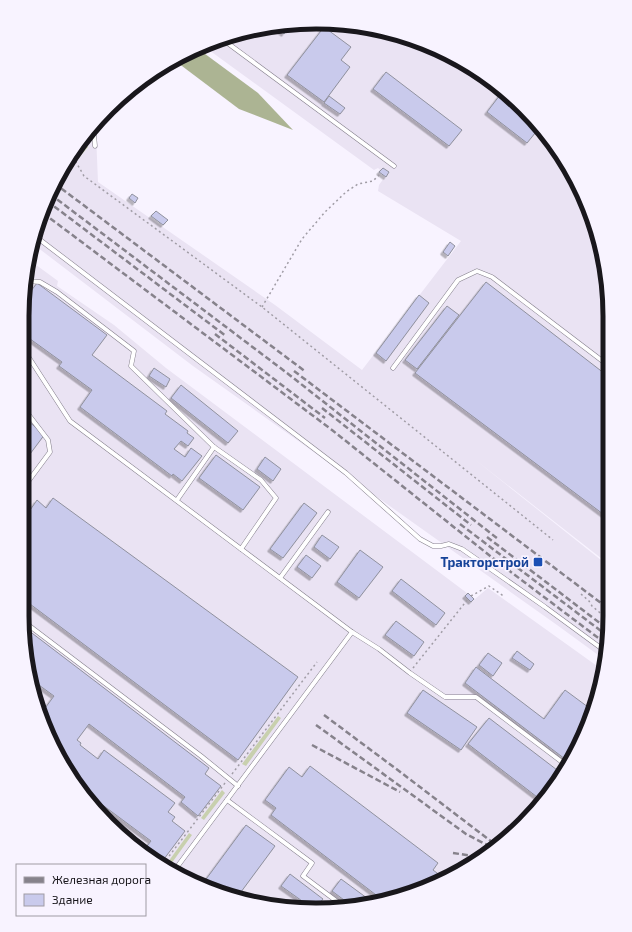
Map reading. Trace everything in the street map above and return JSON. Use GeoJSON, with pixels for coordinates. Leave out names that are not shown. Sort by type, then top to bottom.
{"type":"FeatureCollection","features":[{"type":"Feature","properties":{"kind":"lane"},"geometry":{"type":"LineString","coordinates":[[227,43],[394,166]]}},
{"type":"Feature","properties":{"kind":"lane"},"geometry":{"type":"LineString","coordinates":[[94,135],[94,146]]}},
{"type":"Feature","properties":{"kind":"lane"},"geometry":{"type":"LineString","coordinates":[[40,240],[346,473],[420,539],[433,546],[449,544],[462,549],[540,603],[601,648]]}},
{"type":"Feature","properties":{"kind":"lane"},"geometry":{"type":"LineString","coordinates":[[392,368],[458,280],[478,271],[492,277],[603,361]]}},
{"type":"Feature","properties":{"kind":"lane"},"geometry":{"type":"LineString","coordinates":[[31,281],[40,282],[57,292],[134,351],[130,366],[214,447],[261,480],[276,498],[241,549]]}},
{"type":"Feature","properties":{"kind":"lane"},"geometry":{"type":"LineString","coordinates":[[29,358],[70,421],[352,632],[379,649],[410,673],[445,697],[476,697],[563,763]]}},
{"type":"Feature","properties":{"kind":"lane"},"geometry":{"type":"LineString","coordinates":[[29,415],[48,440],[50,452],[29,480]]}},
{"type":"Feature","properties":{"kind":"lane"},"geometry":{"type":"LineString","coordinates":[[177,500],[214,447]]}},
{"type":"Feature","properties":{"kind":"lane"},"geometry":{"type":"LineString","coordinates":[[280,578],[328,512]]}},
{"type":"Feature","properties":{"kind":"lane"},"geometry":{"type":"LineString","coordinates":[[30,626],[238,786]]}},
{"type":"Feature","properties":{"kind":"lane"},"geometry":{"type":"LineString","coordinates":[[177,867],[352,632]]}},
{"type":"Feature","properties":{"kind":"lane"},"geometry":{"type":"LineString","coordinates":[[227,800],[312,863],[303,876],[337,902]]}},
{"type":"Feature","properties":{"kind":"path"},"geometry":{"type":"LineString","coordinates":[[75,161],[84,176],[262,307],[553,540]]}},
{"type":"Feature","properties":{"kind":"path"},"geometry":{"type":"LineString","coordinates":[[262,307],[302,239],[346,192],[358,184],[373,181],[380,173]]}},
{"type":"Feature","properties":{"kind":"path"},"geometry":{"type":"LineString","coordinates":[[471,596],[489,586],[504,597]]}},
{"type":"Feature","properties":{"kind":"path"},"geometry":{"type":"LineString","coordinates":[[581,594],[589,600],[592,606],[603,614]]}},
{"type":"Feature","properties":{"kind":"path"},"geometry":{"type":"LineString","coordinates":[[410,673],[468,599]]}},
{"type":"Feature","properties":{"kind":"path"},"geometry":{"type":"LineString","coordinates":[[166,861],[317,662]]}},
{"type":"Feature","properties":{"kind":"shaded area"},"geometry":{"type":"Polygon","coordinates":[[[316,29],[353,31],[408,44],[460,67],[491,88],[532,127],[555,157],[573,189],[588,224],[601,279],[603,316],[603,560],[473,458],[603,562],[603,616],[600,657],[193,366],[38,248],[44,224],[67,172],[95,133],[98,182],[275,305],[362,370],[461,241],[378,191],[379,185],[386,175],[378,168],[374,170],[209,50],[242,39],[279,31],[316,29]]]}},
{"type":"Feature","properties":{"kind":"shaded area"},"geometry":{"type":"Polygon","coordinates":[[[34,264],[58,281],[57,286],[114,325],[166,368],[475,599],[488,588],[598,667],[588,708],[565,760],[544,791],[532,805],[491,844],[460,865],[408,888],[353,901],[316,903],[279,901],[224,888],[172,865],[141,844],[100,805],[88,791],[67,760],[44,708],[31,653],[29,616],[29,316],[31,279],[34,264]]]}},
{"type":"Feature","properties":{"kind":"green space"},"geometry":{"type":"Polygon","coordinates":[[[203,52],[258,93],[293,130],[239,109],[179,64],[203,52]]]}},
{"type":"Feature","properties":{"kind":"green space"},"geometry":{"type":"Polygon","coordinates":[[[86,145],[88,147],[67,173],[86,145]]]}},
{"type":"Feature","properties":{"kind":"green space"},"geometry":{"type":"Polygon","coordinates":[[[278,716],[281,718],[246,766],[242,764],[278,716]]]}},
{"type":"Feature","properties":{"kind":"green space"},"geometry":{"type":"Polygon","coordinates":[[[222,790],[225,793],[204,820],[201,818],[222,790]]]}},
{"type":"Feature","properties":{"kind":"green space"},"geometry":{"type":"Polygon","coordinates":[[[189,833],[192,835],[171,864],[168,862],[189,833]]]}},
{"type":"Feature","properties":{"kind":"building"},"geometry":{"type":"Polygon","coordinates":[[[322,29],[328,30],[351,47],[341,60],[350,67],[324,102],[287,75],[322,29]]]}},
{"type":"Feature","properties":{"kind":"building"},"geometry":{"type":"Polygon","coordinates":[[[280,31],[286,31],[284,34],[280,31]]]}},
{"type":"Feature","properties":{"kind":"building"},"geometry":{"type":"Polygon","coordinates":[[[386,72],[462,130],[449,146],[373,89],[386,72]]]}},
{"type":"Feature","properties":{"kind":"building"},"geometry":{"type":"Polygon","coordinates":[[[500,95],[519,113],[536,132],[527,143],[487,112],[500,95]]]}},
{"type":"Feature","properties":{"kind":"building"},"geometry":{"type":"Polygon","coordinates":[[[329,96],[345,108],[340,114],[324,103],[329,96]]]}},
{"type":"Feature","properties":{"kind":"building"},"geometry":{"type":"Polygon","coordinates":[[[383,168],[389,172],[386,177],[379,172],[383,168]]]}},
{"type":"Feature","properties":{"kind":"building"},"geometry":{"type":"Polygon","coordinates":[[[132,194],[138,198],[135,203],[129,198],[132,194]]]}},
{"type":"Feature","properties":{"kind":"building"},"geometry":{"type":"Polygon","coordinates":[[[156,211],[168,220],[163,225],[151,216],[156,211]]]}},
{"type":"Feature","properties":{"kind":"building"},"geometry":{"type":"Polygon","coordinates":[[[450,242],[455,246],[448,256],[443,252],[450,242]]]}},
{"type":"Feature","properties":{"kind":"building"},"geometry":{"type":"Polygon","coordinates":[[[486,282],[603,372],[603,514],[415,373],[486,282]]]}},
{"type":"Feature","properties":{"kind":"building"},"geometry":{"type":"Polygon","coordinates":[[[37,283],[107,335],[92,355],[167,411],[165,414],[188,431],[187,433],[194,438],[188,446],[181,441],[174,449],[185,457],[191,448],[202,456],[182,481],[173,474],[172,476],[80,407],[92,390],[59,366],[62,362],[29,338],[31,291],[37,283]]]}},
{"type":"Feature","properties":{"kind":"building"},"geometry":{"type":"Polygon","coordinates":[[[419,295],[429,303],[386,361],[376,353],[419,295]]]}},
{"type":"Feature","properties":{"kind":"building"},"geometry":{"type":"Polygon","coordinates":[[[447,306],[459,315],[417,369],[405,360],[447,306]]]}},
{"type":"Feature","properties":{"kind":"building"},"geometry":{"type":"Polygon","coordinates":[[[154,368],[170,379],[166,387],[149,376],[154,368]]]}},
{"type":"Feature","properties":{"kind":"building"},"geometry":{"type":"Polygon","coordinates":[[[181,385],[238,431],[228,443],[171,398],[181,385]]]}},
{"type":"Feature","properties":{"kind":"building"},"geometry":{"type":"Polygon","coordinates":[[[29,422],[45,434],[29,455],[29,422]]]}},
{"type":"Feature","properties":{"kind":"building"},"geometry":{"type":"Polygon","coordinates":[[[216,455],[260,487],[243,510],[199,478],[216,455]]]}},
{"type":"Feature","properties":{"kind":"building"},"geometry":{"type":"Polygon","coordinates":[[[265,457],[281,469],[273,481],[257,469],[265,457]]]}},
{"type":"Feature","properties":{"kind":"building"},"geometry":{"type":"Polygon","coordinates":[[[53,498],[298,677],[238,760],[29,603],[29,512],[37,500],[46,508],[53,498]]]}},
{"type":"Feature","properties":{"kind":"building"},"geometry":{"type":"Polygon","coordinates":[[[304,503],[317,513],[283,558],[270,549],[304,503]]]}},
{"type":"Feature","properties":{"kind":"building"},"geometry":{"type":"Polygon","coordinates":[[[322,535],[339,547],[330,559],[314,547],[322,535]]]}},
{"type":"Feature","properties":{"kind":"building"},"geometry":{"type":"Polygon","coordinates":[[[360,550],[383,567],[359,598],[337,582],[360,550]]]}},
{"type":"Feature","properties":{"kind":"building"},"geometry":{"type":"Polygon","coordinates":[[[306,555],[321,566],[312,578],[297,567],[306,555]]]}},
{"type":"Feature","properties":{"kind":"building"},"geometry":{"type":"Polygon","coordinates":[[[401,579],[445,613],[436,625],[392,591],[401,579]]]}},
{"type":"Feature","properties":{"kind":"building"},"geometry":{"type":"Polygon","coordinates":[[[468,593],[474,599],[471,602],[465,596],[468,593]]]}},
{"type":"Feature","properties":{"kind":"building"},"geometry":{"type":"Polygon","coordinates":[[[396,621],[424,642],[414,656],[385,635],[396,621]]]}},
{"type":"Feature","properties":{"kind":"building"},"geometry":{"type":"Polygon","coordinates":[[[30,631],[209,768],[205,774],[221,786],[198,816],[181,802],[185,797],[89,724],[77,740],[81,743],[80,745],[98,759],[104,750],[175,803],[168,812],[175,817],[172,821],[185,831],[164,859],[147,846],[151,841],[96,800],[77,775],[67,760],[44,709],[54,696],[38,684],[31,653],[30,631]]]}},
{"type":"Feature","properties":{"kind":"building"},"geometry":{"type":"Polygon","coordinates":[[[517,651],[534,664],[530,670],[512,658],[517,651]]]}},
{"type":"Feature","properties":{"kind":"building"},"geometry":{"type":"Polygon","coordinates":[[[488,653],[502,663],[493,676],[479,665],[488,653]]]}},
{"type":"Feature","properties":{"kind":"building"},"geometry":{"type":"Polygon","coordinates":[[[476,667],[544,719],[565,690],[588,707],[566,758],[565,759],[465,683],[476,667]]]}},
{"type":"Feature","properties":{"kind":"building"},"geometry":{"type":"Polygon","coordinates":[[[423,690],[477,727],[461,750],[407,713],[423,690]]]}},
{"type":"Feature","properties":{"kind":"building"},"geometry":{"type":"Polygon","coordinates":[[[489,718],[558,771],[538,798],[468,744],[489,718]]]}},
{"type":"Feature","properties":{"kind":"building"},"geometry":{"type":"Polygon","coordinates":[[[310,766],[438,863],[433,870],[439,875],[408,888],[377,896],[271,815],[276,808],[265,800],[289,767],[302,777],[310,766]]]}},
{"type":"Feature","properties":{"kind":"building"},"geometry":{"type":"Polygon","coordinates":[[[246,825],[275,846],[241,893],[205,881],[246,825]]]}},
{"type":"Feature","properties":{"kind":"building"},"geometry":{"type":"Polygon","coordinates":[[[290,874],[323,899],[320,903],[304,902],[281,886],[290,874]]]}},
{"type":"Feature","properties":{"kind":"building"},"geometry":{"type":"Polygon","coordinates":[[[341,879],[367,898],[346,901],[332,891],[341,879]]]}},
{"type":"Feature","properties":{"kind":"railway"},"geometry":{"type":"LineString","coordinates":[[60,187],[306,372]]}},
{"type":"Feature","properties":{"kind":"railway"},"geometry":{"type":"LineString","coordinates":[[55,198],[287,373],[498,539]]}},
{"type":"Feature","properties":{"kind":"railway"},"geometry":{"type":"LineString","coordinates":[[52,205],[226,336]]}},
{"type":"Feature","properties":{"kind":"railway"},"geometry":{"type":"LineString","coordinates":[[47,216],[332,430],[499,563],[602,641]]}},
{"type":"Feature","properties":{"kind":"railway"},"geometry":{"type":"LineString","coordinates":[[215,334],[325,418]]}},
{"type":"Feature","properties":{"kind":"railway"},"geometry":{"type":"LineString","coordinates":[[294,371],[603,604]]}},
{"type":"Feature","properties":{"kind":"railway"},"geometry":{"type":"LineString","coordinates":[[322,408],[471,525]]}},
{"type":"Feature","properties":{"kind":"railway"},"geometry":{"type":"LineString","coordinates":[[460,524],[602,632]]}},
{"type":"Feature","properties":{"kind":"railway"},"geometry":{"type":"LineString","coordinates":[[487,537],[603,625]]}},
{"type":"Feature","properties":{"kind":"railway"},"geometry":{"type":"LineString","coordinates":[[324,715],[493,842]]}},
{"type":"Feature","properties":{"kind":"railway"},"geometry":{"type":"LineString","coordinates":[[316,725],[466,834],[489,845]]}},
{"type":"Feature","properties":{"kind":"railway"},"geometry":{"type":"LineString","coordinates":[[312,745],[400,792]]}},
{"type":"Feature","properties":{"kind":"railway"},"geometry":{"type":"LineString","coordinates":[[453,853],[473,856]]}},
{"type":"Feature","properties":{"kind":"place","name":"Тракторстрой"},"geometry":{"type":"Point","coordinates":[538,562]}}]}
